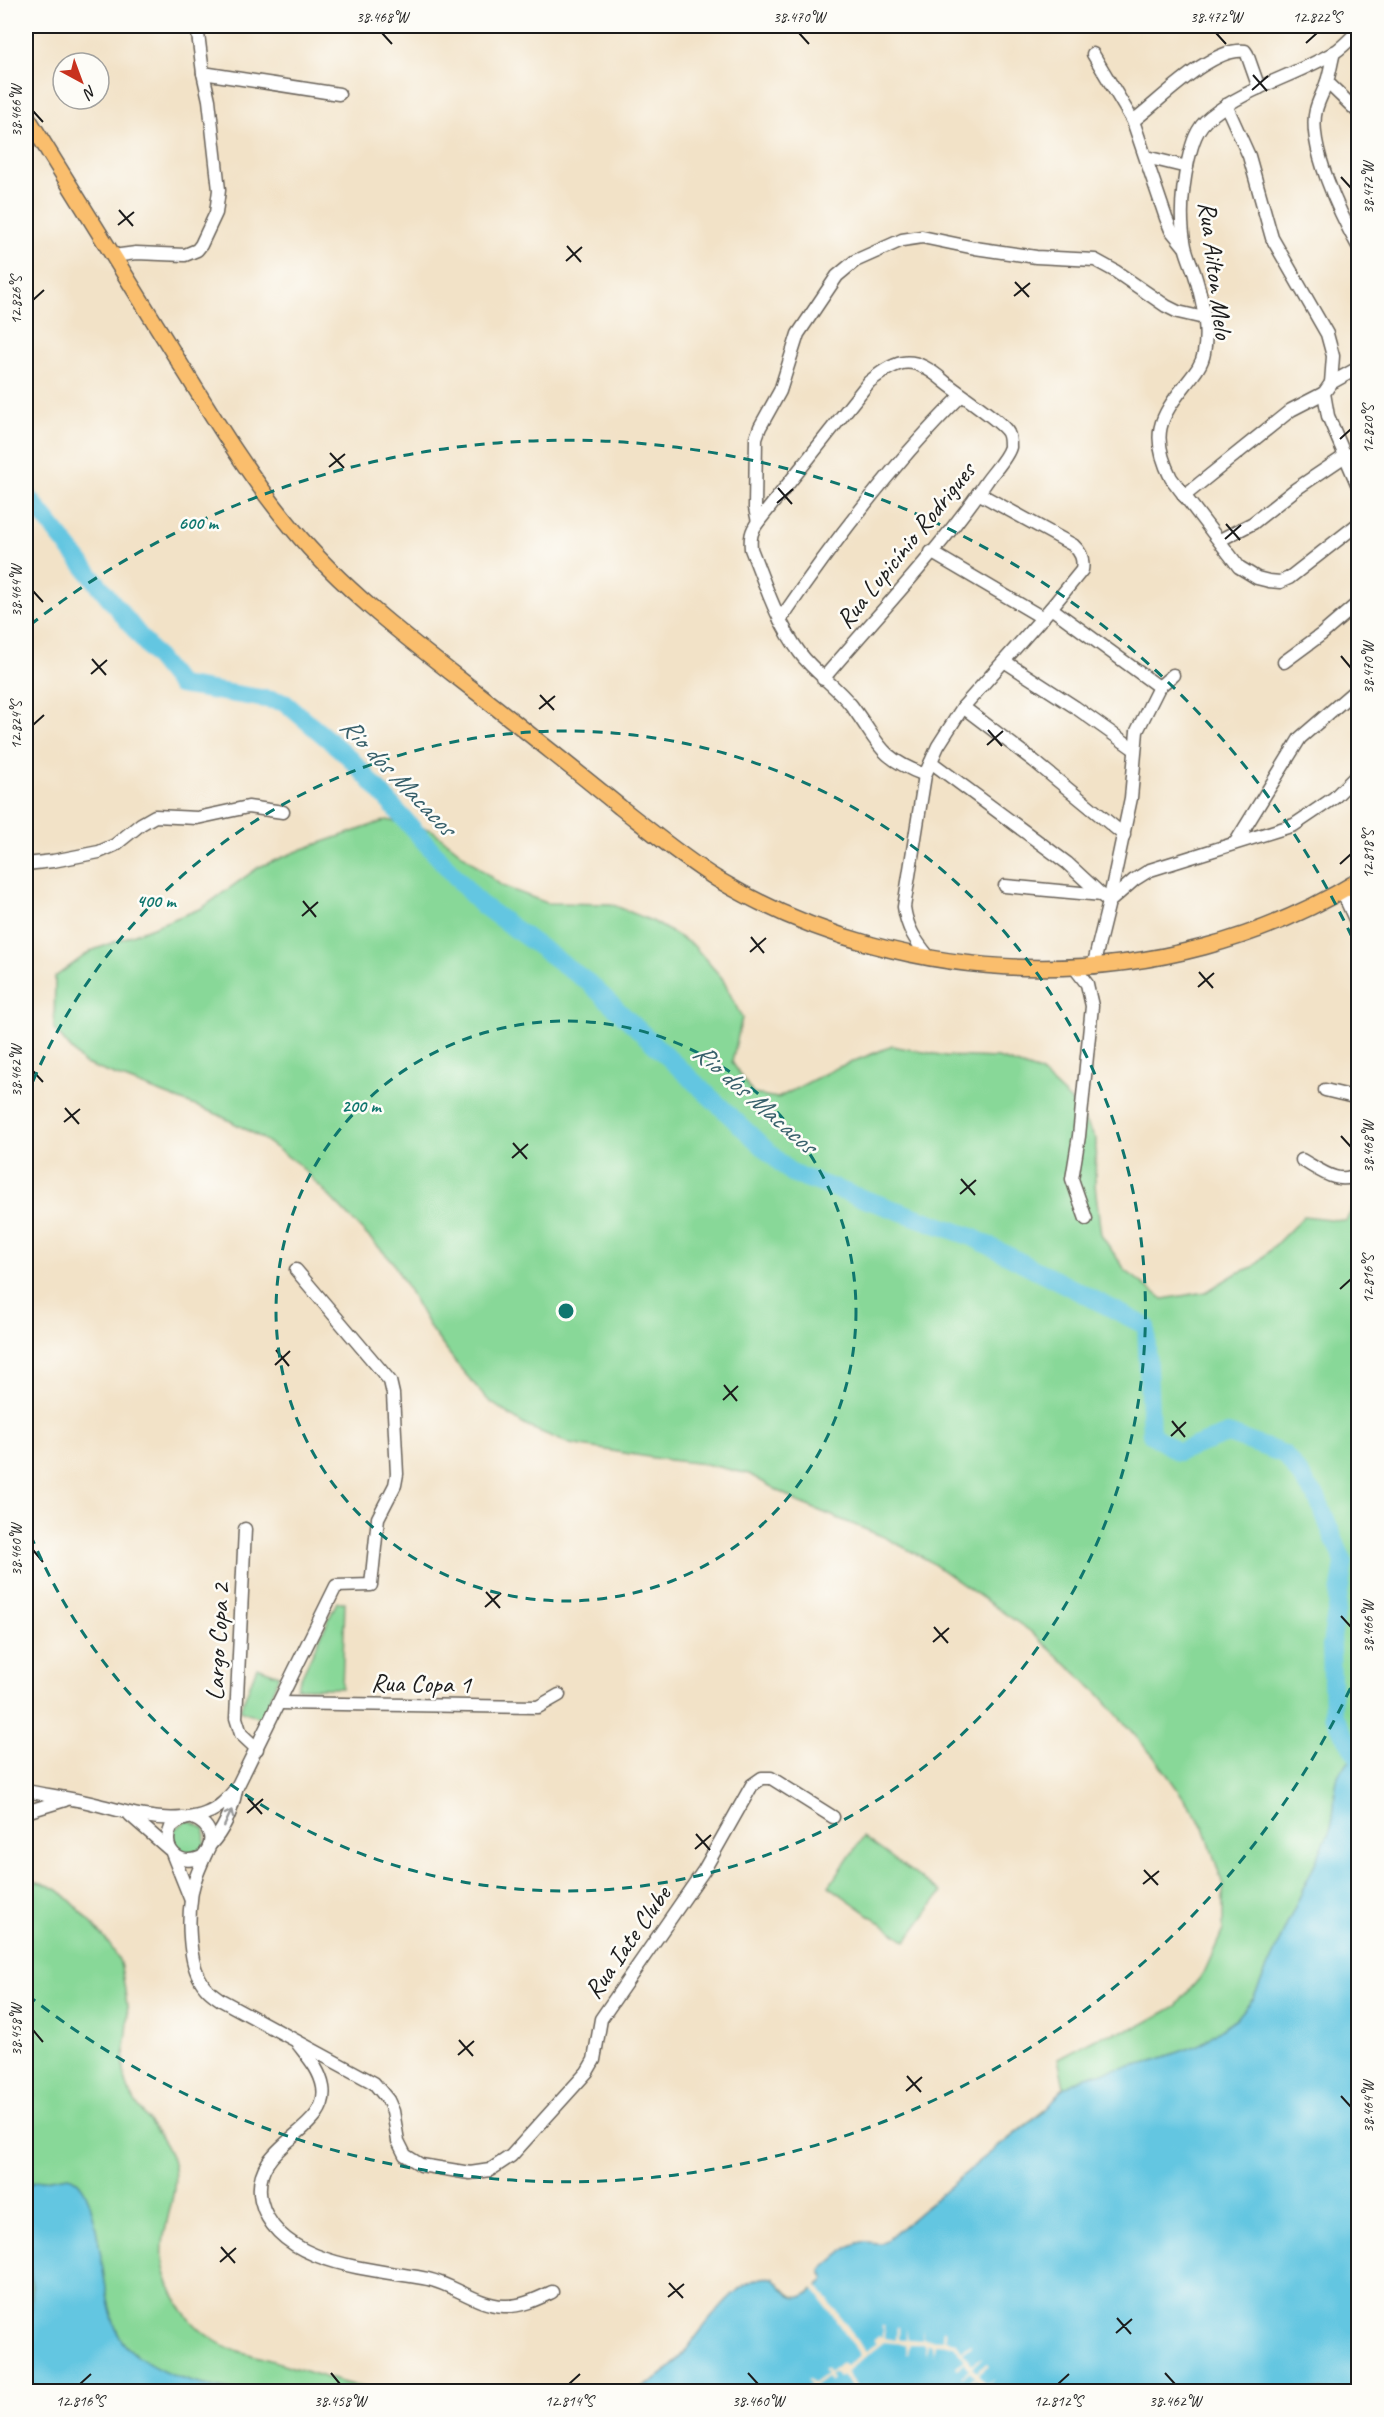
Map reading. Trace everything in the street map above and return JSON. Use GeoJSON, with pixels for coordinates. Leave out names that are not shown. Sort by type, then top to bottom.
{"type":"FeatureCollection","features":[{"type":"Feature","properties":{"kind":"main road"},"geometry":{"type":"LineString","coordinates":[[26,115],[253,476],[292,528],[351,589],[649,830],[716,878],[767,906],[829,932],[876,946],[976,965],[1025,968],[1093,967],[1182,953],[1266,928],[1359,881]]}},
{"type":"Feature","properties":{"kind":"street"},"geometry":{"type":"LineString","coordinates":[[113,256],[136,253],[185,255],[197,250],[216,213],[219,190],[209,100],[202,73],[196,26]]}},
{"type":"Feature","properties":{"kind":"street","name":"Rua Ailton Melo"},"geometry":{"type":"LineString","coordinates":[[1359,30],[1334,52],[1226,105],[1207,120],[1193,140],[1182,201],[1185,247],[1201,294],[1205,351],[1202,362],[1166,410],[1160,437],[1163,463],[1184,496],[1239,567],[1257,578],[1280,582],[1289,578],[1359,524]]}},
{"type":"Feature","properties":{"kind":"street"},"geometry":{"type":"LineString","coordinates":[[1133,121],[1201,66],[1237,51],[1245,51],[1247,54],[1259,88]]}},
{"type":"Feature","properties":{"kind":"street"},"geometry":{"type":"LineString","coordinates":[[1334,52],[1314,124],[1322,164],[1338,206],[1359,246]]}},
{"type":"Feature","properties":{"kind":"street"},"geometry":{"type":"LineString","coordinates":[[1093,54],[1133,121],[1168,224],[1185,247]]}},
{"type":"Feature","properties":{"kind":"street"},"geometry":{"type":"LineString","coordinates":[[202,73],[339,94]]}},
{"type":"Feature","properties":{"kind":"street"},"geometry":{"type":"LineString","coordinates":[[1327,82],[1356,105]]}},
{"type":"Feature","properties":{"kind":"street"},"geometry":{"type":"LineString","coordinates":[[1226,105],[1249,156],[1272,238],[1327,334],[1333,357],[1327,388],[1328,417],[1359,486]]}},
{"type":"Feature","properties":{"kind":"street"},"geometry":{"type":"LineString","coordinates":[[1146,157],[1187,167]]}},
{"type":"Feature","properties":{"kind":"street"},"geometry":{"type":"LineString","coordinates":[[758,522],[755,508],[756,438],[780,391],[798,334],[837,276],[855,261],[881,248],[902,240],[922,237],[1036,257],[1095,260],[1166,306],[1178,312],[1204,318]]}},
{"type":"Feature","properties":{"kind":"street"},"geometry":{"type":"LineString","coordinates":[[780,620],[882,483],[926,429],[961,396],[931,370],[918,363],[898,364],[883,371],[869,382],[758,522],[752,531],[751,549],[780,620],[800,653],[849,703],[883,751],[903,766],[925,775]]}},
{"type":"Feature","properties":{"kind":"street"},"geometry":{"type":"LineString","coordinates":[[1184,496],[1291,410],[1359,368]]}},
{"type":"Feature","properties":{"kind":"street","name":"Rua Lupicínio Rodrigues"},"geometry":{"type":"LineString","coordinates":[[823,679],[931,552],[978,493],[1010,446],[1009,434],[1004,427],[961,396]]}},
{"type":"Feature","properties":{"kind":"street"},"geometry":{"type":"LineString","coordinates":[[1220,540],[1253,523],[1296,489],[1345,456],[1359,453]]}},
{"type":"Feature","properties":{"kind":"street"},"geometry":{"type":"LineString","coordinates":[[928,956],[913,938],[906,924],[904,907],[925,775],[947,729],[963,707],[1082,570],[1080,551],[1073,545],[978,493]]}},
{"type":"Feature","properties":{"kind":"street"},"geometry":{"type":"LineString","coordinates":[[931,552],[1047,613],[1159,687]]}},
{"type":"Feature","properties":{"kind":"street"},"geometry":{"type":"LineString","coordinates":[[1284,662],[1359,603]]}},
{"type":"Feature","properties":{"kind":"street"},"geometry":{"type":"LineString","coordinates":[[1004,661],[1134,749]]}},
{"type":"Feature","properties":{"kind":"street"},"geometry":{"type":"LineString","coordinates":[[1093,967],[1106,899],[1124,836],[1131,798],[1137,731],[1159,687],[1173,675]]}},
{"type":"Feature","properties":{"kind":"street"},"geometry":{"type":"LineString","coordinates":[[1236,842],[1300,738],[1359,688]]}},
{"type":"Feature","properties":{"kind":"street"},"geometry":{"type":"LineString","coordinates":[[963,707],[1034,761],[1124,836]]}},
{"type":"Feature","properties":{"kind":"street"},"geometry":{"type":"LineString","coordinates":[[931,762],[1067,863],[1106,899]]}},
{"type":"Feature","properties":{"kind":"street"},"geometry":{"type":"LineString","coordinates":[[1005,886],[1106,899],[1150,870],[1294,825],[1334,798],[1359,774]]}},
{"type":"Feature","properties":{"kind":"street"},"geometry":{"type":"LineString","coordinates":[[26,864],[99,852],[115,845],[155,816],[197,818],[248,807],[282,812]]}},
{"type":"Feature","properties":{"kind":"street"},"geometry":{"type":"LineString","coordinates":[[1342,891],[1359,926]]}},
{"type":"Feature","properties":{"kind":"street"},"geometry":{"type":"LineString","coordinates":[[1074,967],[1087,984],[1092,1006],[1079,1136],[1072,1179],[1086,1218]]}},
{"type":"Feature","properties":{"kind":"street"},"geometry":{"type":"LineString","coordinates":[[1325,1090],[1359,1098]]}},
{"type":"Feature","properties":{"kind":"street"},"geometry":{"type":"LineString","coordinates":[[1302,1160],[1338,1179],[1348,1180],[1359,1173]]}},
{"type":"Feature","properties":{"kind":"street"},"geometry":{"type":"LineString","coordinates":[[26,1791],[129,1814],[170,1819],[206,1814],[219,1807],[237,1787],[336,1586],[371,1585],[378,1518],[397,1474],[392,1387],[387,1376],[296,1270]]}},
{"type":"Feature","properties":{"kind":"street","name":"Largo Copa 2"},"geometry":{"type":"LineString","coordinates":[[245,1529],[236,1718],[241,1734],[257,1749]]}},
{"type":"Feature","properties":{"kind":"street","name":"Rua Copa 1"},"geometry":{"type":"LineString","coordinates":[[279,1703],[538,1707],[559,1695]]}},
{"type":"Feature","properties":{"kind":"street","name":"Rua Iate Clube"},"geometry":{"type":"LineString","coordinates":[[190,1899],[192,1955],[202,1984],[221,2000],[374,2083],[388,2100],[396,2123],[401,2149],[412,2161],[442,2170],[470,2173],[490,2170],[511,2156],[586,2072],[594,2060],[601,2019],[704,1870],[753,1785],[762,1778],[771,1778],[833,1817]]}},
{"type":"Feature","properties":{"kind":"street"},"geometry":{"type":"LineString","coordinates":[[129,1814],[171,1851],[186,1861],[202,1857],[221,1833],[231,1812],[237,1787]]}},
{"type":"Feature","properties":{"kind":"street"},"geometry":{"type":"LineString","coordinates":[[26,1812],[69,1799]]}},
{"type":"Feature","properties":{"kind":"street"},"geometry":{"type":"LineString","coordinates":[[189,1818],[202,1821],[211,1836],[209,1848],[190,1899],[167,1842],[171,1827],[189,1818]]}},
{"type":"Feature","properties":{"kind":"street"},"geometry":{"type":"LineString","coordinates":[[296,2041],[318,2072],[323,2096],[319,2111],[275,2151],[266,2166],[261,2183],[262,2202],[268,2217],[280,2234],[296,2246],[331,2260],[368,2270],[428,2279],[477,2301],[493,2305],[520,2305],[552,2292]]}},
{"type":"Feature","properties":{"kind":"green space"},"geometry":{"type":"Polygon","coordinates":[[[387,820],[432,830],[502,886],[547,903],[611,904],[654,922],[693,945],[722,978],[742,1018],[732,1062],[753,1094],[778,1098],[834,1069],[892,1046],[946,1056],[998,1058],[1040,1072],[1072,1102],[1096,1139],[1095,1185],[1101,1235],[1126,1271],[1163,1299],[1206,1292],[1237,1273],[1253,1267],[1304,1216],[1346,1221],[1358,1198],[1358,1895],[1268,2010],[998,2191],[638,2391],[675,2363],[719,2309],[745,2285],[759,2279],[773,2278],[789,2294],[802,2298],[825,2280],[821,2271],[824,2267],[850,2247],[859,2243],[883,2244],[980,2161],[1051,2105],[1064,2087],[1058,2058],[1096,2038],[1138,2027],[1176,2006],[1204,1973],[1223,1930],[1223,1885],[1204,1827],[1159,1763],[1099,1694],[1030,1631],[926,1559],[884,1537],[798,1502],[749,1474],[705,1464],[570,1444],[526,1426],[489,1401],[460,1368],[432,1331],[392,1261],[298,1164],[260,1137],[219,1115],[83,1063],[54,1029],[55,977],[91,951],[202,908],[259,867],[387,820]]]}},
{"type":"Feature","properties":{"kind":"green space"},"geometry":{"type":"Polygon","coordinates":[[[337,1602],[345,1602],[342,1688],[296,1688],[337,1602]]]}},
{"type":"Feature","properties":{"kind":"green space"},"geometry":{"type":"Polygon","coordinates":[[[257,1667],[279,1675],[262,1719],[240,1710],[257,1667]]]}},
{"type":"Feature","properties":{"kind":"green space"},"geometry":{"type":"Polygon","coordinates":[[[188,1820],[205,1829],[204,1852],[181,1856],[171,1836],[173,1830],[188,1820]]]}},
{"type":"Feature","properties":{"kind":"green space"},"geometry":{"type":"Polygon","coordinates":[[[863,1837],[941,1893],[906,1941],[829,1886],[863,1837]]]}},
{"type":"Feature","properties":{"kind":"green space"},"geometry":{"type":"Polygon","coordinates":[[[26,1880],[45,1884],[62,1893],[100,1933],[119,1960],[128,2018],[125,2077],[135,2101],[165,2144],[174,2168],[174,2191],[165,2229],[163,2254],[168,2281],[180,2306],[199,2328],[222,2345],[331,2379],[379,2391],[26,2391],[26,1880]]]}},
{"type":"Feature","properties":{"kind":"water"},"geometry":{"type":"Polygon","coordinates":[[[1358,1756],[1358,2391],[638,2392],[675,2363],[719,2309],[745,2285],[759,2279],[773,2278],[792,2297],[807,2295],[825,2280],[821,2271],[841,2253],[861,2242],[885,2242],[980,2161],[1045,2111],[1064,2088],[1086,2076],[1153,2061],[1199,2045],[1238,2017],[1253,1999],[1330,1830],[1337,1779],[1348,1763],[1358,1756]]]}},
{"type":"Feature","properties":{"kind":"water"},"geometry":{"type":"Polygon","coordinates":[[[68,2176],[80,2184],[89,2202],[96,2226],[110,2309],[117,2332],[127,2347],[164,2372],[192,2382],[235,2391],[26,2391],[26,2329],[31,2308],[32,2289],[26,2235],[26,2189],[33,2182],[68,2176]]]}},
{"type":"Feature","properties":{"kind":"pier"},"geometry":{"type":"Polygon","coordinates":[[[817,2285],[866,2351],[876,2344],[873,2340],[878,2336],[882,2338],[882,2326],[884,2326],[884,2338],[896,2340],[897,2327],[899,2327],[899,2339],[906,2339],[906,2328],[908,2339],[921,2340],[923,2329],[923,2339],[942,2340],[943,2330],[945,2330],[945,2340],[956,2342],[962,2351],[971,2344],[972,2346],[963,2353],[972,2364],[982,2359],[973,2367],[977,2372],[987,2364],[989,2366],[978,2375],[985,2384],[995,2379],[986,2386],[990,2391],[985,2391],[976,2379],[968,2386],[966,2384],[975,2377],[970,2371],[960,2377],[969,2369],[964,2362],[957,2369],[955,2367],[964,2360],[954,2345],[935,2344],[933,2355],[932,2345],[927,2344],[926,2356],[924,2344],[909,2344],[906,2355],[905,2344],[884,2342],[846,2372],[859,2391],[854,2391],[842,2375],[839,2377],[835,2372],[830,2375],[833,2379],[830,2382],[826,2377],[815,2385],[818,2390],[816,2391],[813,2387],[801,2391],[811,2384],[808,2380],[814,2383],[826,2374],[823,2369],[826,2368],[830,2372],[842,2362],[846,2366],[860,2355],[813,2288],[817,2285]]]}},
{"type":"Feature","properties":{"kind":"waterway","name":"Rio dos Macacos"},"geometry":{"type":"LineString","coordinates":[[26,494],[179,685],[284,702],[350,758],[479,903],[589,983],[791,1173],[972,1237],[1146,1326],[1151,1434],[1178,1452],[1228,1434],[1284,1454],[1317,1498],[1344,1563],[1331,1645],[1333,1715],[1357,1756]]}}]}
